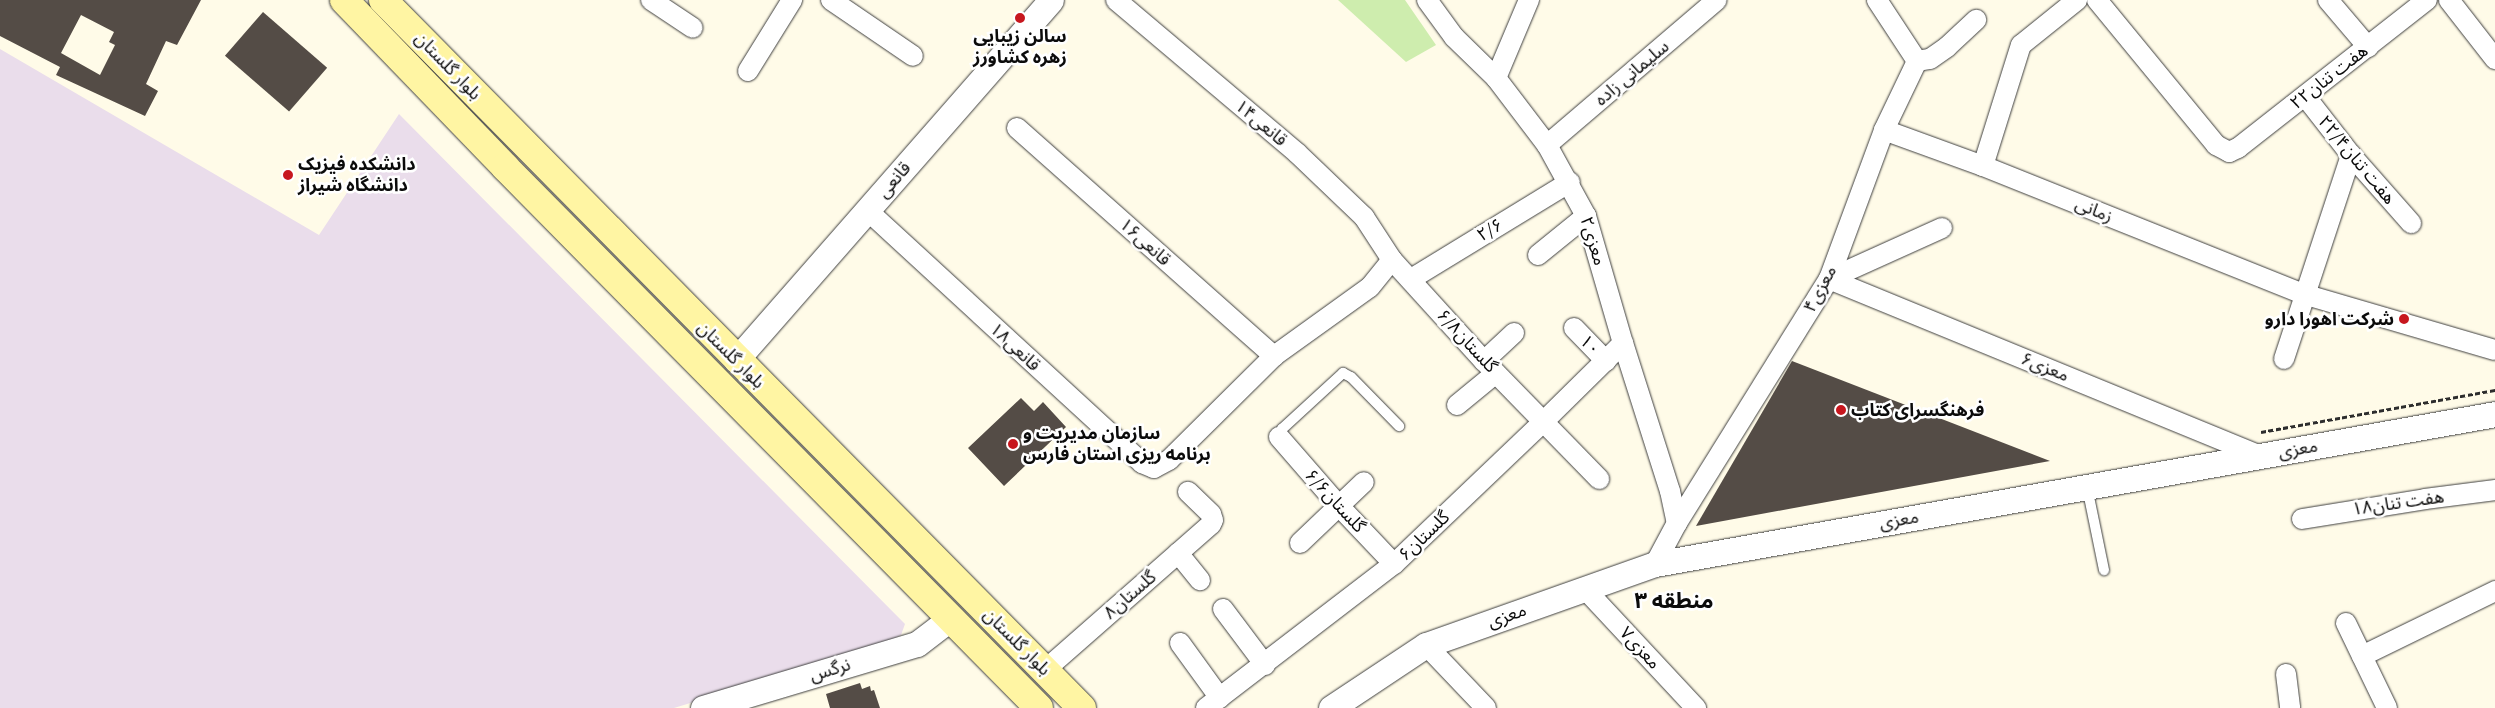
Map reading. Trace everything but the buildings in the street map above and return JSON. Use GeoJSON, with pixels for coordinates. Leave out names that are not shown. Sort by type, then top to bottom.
{"type":"FeatureCollection","features":[{"type":"Feature","properties":{"kind":"main road","name":"بلوار گلستان"},"geometry":{"type":"LineString","coordinates":[[344,0],[505,167],[1039,708]]}},
{"type":"Feature","properties":{"kind":"main road","name":"بلوار گلستان"},"geometry":{"type":"LineString","coordinates":[[383,0],[736,360],[1082,708]]}},
{"type":"Feature","properties":{"kind":"main road"},"geometry":{"type":"LineString","coordinates":[[505,167],[525,145]]}},
{"type":"Feature","properties":{"kind":"street"},"geometry":{"type":"LineString","coordinates":[[651,0],[694,28]]}},
{"type":"Feature","properties":{"kind":"street"},"geometry":{"type":"LineString","coordinates":[[748,71],[792,0]]}},
{"type":"Feature","properties":{"kind":"street"},"geometry":{"type":"LineString","coordinates":[[831,0],[913,56]]}},
{"type":"Feature","properties":{"kind":"street","name":"قانعی"},"geometry":{"type":"LineString","coordinates":[[736,360],[1051,0]]}},
{"type":"Feature","properties":{"kind":"street","name":"۱۴قانعی"},"geometry":{"type":"LineString","coordinates":[[1116,0],[1296,153],[1364,217],[1392,260]]}},
{"type":"Feature","properties":{"kind":"street","name":"۲معزی"},"geometry":{"type":"LineString","coordinates":[[1427,0],[1454,37],[1496,78],[1547,145],[1570,182],[1586,216],[1622,343],[1670,491],[1677,523]]}},
{"type":"Feature","properties":{"kind":"street","name":"سلیمانی زاده"},"geometry":{"type":"LineString","coordinates":[[1547,145],[1717,0]]}},
{"type":"Feature","properties":{"kind":"street"},"geometry":{"type":"LineString","coordinates":[[1877,0],[1916,61],[1930,59],[1947,48],[1976,20]]}},
{"type":"Feature","properties":{"kind":"street"},"geometry":{"type":"LineString","coordinates":[[1984,166],[2021,45],[2077,0]]}},
{"type":"Feature","properties":{"kind":"street","name":"۲۲هفت تنان"},"geometry":{"type":"LineString","coordinates":[[2097,0],[2216,145],[2229,152],[2238,148],[2427,0]]}},
{"type":"Feature","properties":{"kind":"street"},"geometry":{"type":"LineString","coordinates":[[2328,0],[2368,47]]}},
{"type":"Feature","properties":{"kind":"street"},"geometry":{"type":"LineString","coordinates":[[2449,0],[2495,59]]}},
{"type":"Feature","properties":{"kind":"street"},"geometry":{"type":"LineString","coordinates":[[1496,78],[1527,1]]}},
{"type":"Feature","properties":{"kind":"street","name":"۴معزی"},"geometry":{"type":"LineString","coordinates":[[1655,564],[1677,523],[1829,279],[1884,130],[1916,61]]}},
{"type":"Feature","properties":{"kind":"street","name":"۲۲/۴هفت تنان"},"geometry":{"type":"LineString","coordinates":[[2305,96],[2351,155],[2411,223]]}},
{"type":"Feature","properties":{"kind":"street","name":"۱۶قانعی"},"geometry":{"type":"LineString","coordinates":[[1017,128],[1274,356]]}},
{"type":"Feature","properties":{"kind":"street","name":"زمانی"},"geometry":{"type":"LineString","coordinates":[[1884,130],[1984,166],[2303,294],[2495,350]]}},
{"type":"Feature","properties":{"kind":"street"},"geometry":{"type":"LineString","coordinates":[[2284,359],[2303,294],[2351,155]]}},
{"type":"Feature","properties":{"kind":"street","name":"۲/۶"},"geometry":{"type":"LineString","coordinates":[[1411,279],[1570,182]]}},
{"type":"Feature","properties":{"kind":"street","name":"۱۸قانعی"},"geometry":{"type":"LineString","coordinates":[[867,210],[1142,463],[1154,468],[1169,460],[1274,356]]}},
{"type":"Feature","properties":{"kind":"street"},"geometry":{"type":"LineString","coordinates":[[1538,255],[1586,216]]}},
{"type":"Feature","properties":{"kind":"street"},"geometry":{"type":"LineString","coordinates":[[1829,279],[1942,228]]}},
{"type":"Feature","properties":{"kind":"street"},"geometry":{"type":"LineString","coordinates":[[1274,356],[1370,287],[1392,260]]}},
{"type":"Feature","properties":{"kind":"street","name":"۶/۸گلستان"},"geometry":{"type":"LineString","coordinates":[[1392,260],[1490,367],[1599,479]]}},
{"type":"Feature","properties":{"kind":"street","name":"۶معزی"},"geometry":{"type":"LineString","coordinates":[[1829,279],[2261,456]]}},
{"type":"Feature","properties":{"kind":"street","name":"۱۰"},"geometry":{"type":"LineString","coordinates":[[1574,328],[1606,361]]}},
{"type":"Feature","properties":{"kind":"street"},"geometry":{"type":"LineString","coordinates":[[1457,405],[1490,367],[1514,333]]}},
{"type":"Feature","properties":{"kind":"street","name":"گلستان۶"},"geometry":{"type":"LineString","coordinates":[[1213,703],[1265,665],[1394,564],[1606,361],[1622,343]]}},
{"type":"Feature","properties":{"kind":"street","name":"معزی"},"geometry":{"type":"LineString","coordinates":[[1331,708],[1426,645],[1655,564],[2495,414]]}},
{"type":"Feature","properties":{"kind":"street","name":"۶/۶گلستان"},"geometry":{"type":"LineString","coordinates":[[1279,437],[1339,506],[1394,564]]}},
{"type":"Feature","properties":{"kind":"street"},"geometry":{"type":"LineString","coordinates":[[1300,543],[1364,482]]}},
{"type":"Feature","properties":{"kind":"street","name":"هفت تنان۱۸"},"geometry":{"type":"LineString","coordinates":[[2302,519],[2425,499],[2495,490]]}},
{"type":"Feature","properties":{"kind":"street","name":"گلستان۸"},"geometry":{"type":"LineString","coordinates":[[1045,670],[1214,520],[1212,514],[1188,492]]}},
{"type":"Feature","properties":{"kind":"street"},"geometry":{"type":"LineString","coordinates":[[1178,553],[1200,580]]}},
{"type":"Feature","properties":{"kind":"street","name":"۷معزی"},"geometry":{"type":"LineString","coordinates":[[1585,589],[1696,708]]}},
{"type":"Feature","properties":{"kind":"street"},"geometry":{"type":"LineString","coordinates":[[2362,656],[2495,591]]}},
{"type":"Feature","properties":{"kind":"street"},"geometry":{"type":"LineString","coordinates":[[1223,609],[1265,665]]}},
{"type":"Feature","properties":{"kind":"street","name":"نرگس"},"geometry":{"type":"LineString","coordinates":[[703,708],[918,644],[951,618]]}},
{"type":"Feature","properties":{"kind":"street"},"geometry":{"type":"LineString","coordinates":[[2346,623],[2386,708]]}},
{"type":"Feature","properties":{"kind":"street"},"geometry":{"type":"LineString","coordinates":[[1180,643],[1213,703]]}},
{"type":"Feature","properties":{"kind":"street"},"geometry":{"type":"LineString","coordinates":[[1426,645],[1486,708]]}},
{"type":"Feature","properties":{"kind":"street"},"geometry":{"type":"LineString","coordinates":[[2286,674],[2290,708]]}},
{"type":"Feature","properties":{"kind":"lane"},"geometry":{"type":"LineString","coordinates":[[1279,437],[1282,428],[1344,373],[1351,377],[1399,426]]}},
{"type":"Feature","properties":{"kind":"lane"},"geometry":{"type":"LineString","coordinates":[[2087,487],[2104,570]]}},
{"type":"Feature","properties":{"kind":"shaded area"},"geometry":{"type":"Polygon","coordinates":[[[0,49],[319,235],[399,114],[905,624],[901,635],[884,644],[674,708],[0,708],[0,49]]]}},
{"type":"Feature","properties":{"kind":"green space"},"geometry":{"type":"Polygon","coordinates":[[[1338,0],[1405,0],[1436,45],[1406,62],[1338,0]]]}},
{"type":"Feature","properties":{"kind":"place","name":"سالن زیبایی زهره کشاورز"},"geometry":{"type":"Point","coordinates":[1020,18]}},
{"type":"Feature","properties":{"kind":"place","name":"دانشکده فیزیک دانشگاه شیراز"},"geometry":{"type":"Point","coordinates":[288,175]}},
{"type":"Feature","properties":{"kind":"place","name":"شرکت اهورا دارو"},"geometry":{"type":"Point","coordinates":[2404,319]}},
{"type":"Feature","properties":{"kind":"place","name":"فرهنگسرای کتاب"},"geometry":{"type":"Point","coordinates":[1841,410]}},
{"type":"Feature","properties":{"kind":"place","name":"سازمان مدیریت و برنامه ریزی استان فارس"},"geometry":{"type":"Point","coordinates":[1013,444]}},
{"type":"Feature","properties":{"kind":"district","name":"منطقه ۳"},"geometry":{"type":"Point","coordinates":[1674,601]}}]}
